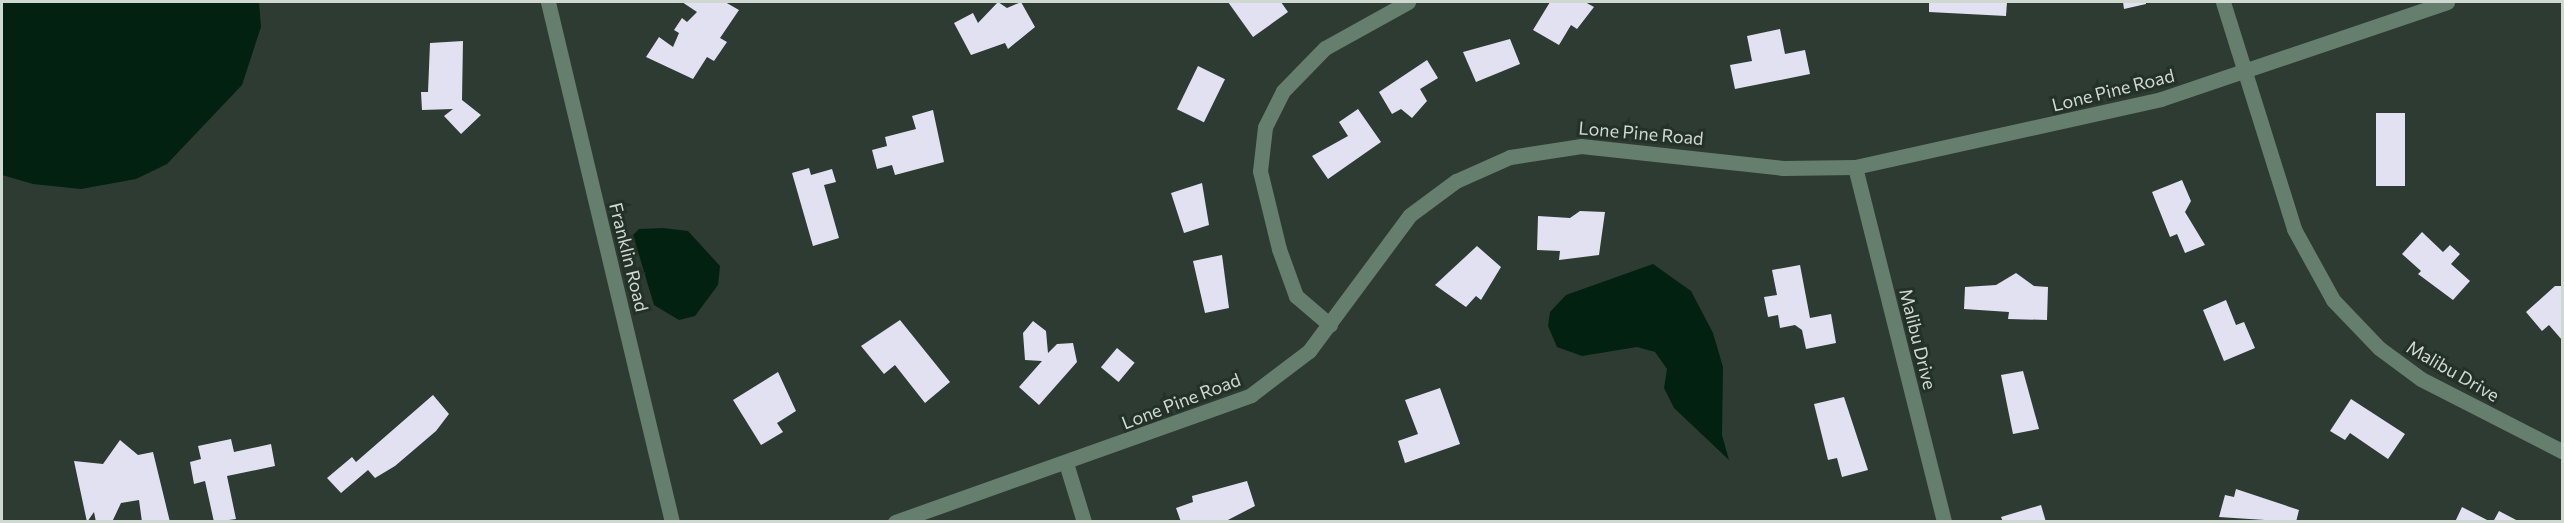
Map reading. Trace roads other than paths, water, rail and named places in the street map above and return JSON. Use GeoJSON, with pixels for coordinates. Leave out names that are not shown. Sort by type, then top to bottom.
{"type":"FeatureCollection","features":[{"type":"Feature","properties":{"kind":"street","name":"Franklin Road"},"geometry":{"type":"LineString","coordinates":[[548,2],[672,522]]}},
{"type":"Feature","properties":{"kind":"street"},"geometry":{"type":"LineString","coordinates":[[1330,324],[1296,296],[1279,249],[1260,171],[1265,127],[1282,92],[1325,48],[1408,2]]}},
{"type":"Feature","properties":{"kind":"street","name":"Malibu Drive"},"geometry":{"type":"LineString","coordinates":[[2223,2],[2294,229],[2333,300],[2363,334],[2414,374],[2562,451]]}},
{"type":"Feature","properties":{"kind":"street","name":"Lone Pine Road"},"geometry":{"type":"LineString","coordinates":[[895,522],[1066,463],[1251,395],[1309,351],[1330,324],[1372,260],[1410,215],[1456,180],[1510,157],[1581,146],[1783,168],[1855,166],[2042,128],[2245,75],[2447,2]]}},
{"type":"Feature","properties":{"kind":"street","name":"Malibu Drive"},"geometry":{"type":"LineString","coordinates":[[1855,166],[1944,522]]}},
{"type":"Feature","properties":{"kind":"street"},"geometry":{"type":"LineString","coordinates":[[1066,463],[1084,522]]}}]}
